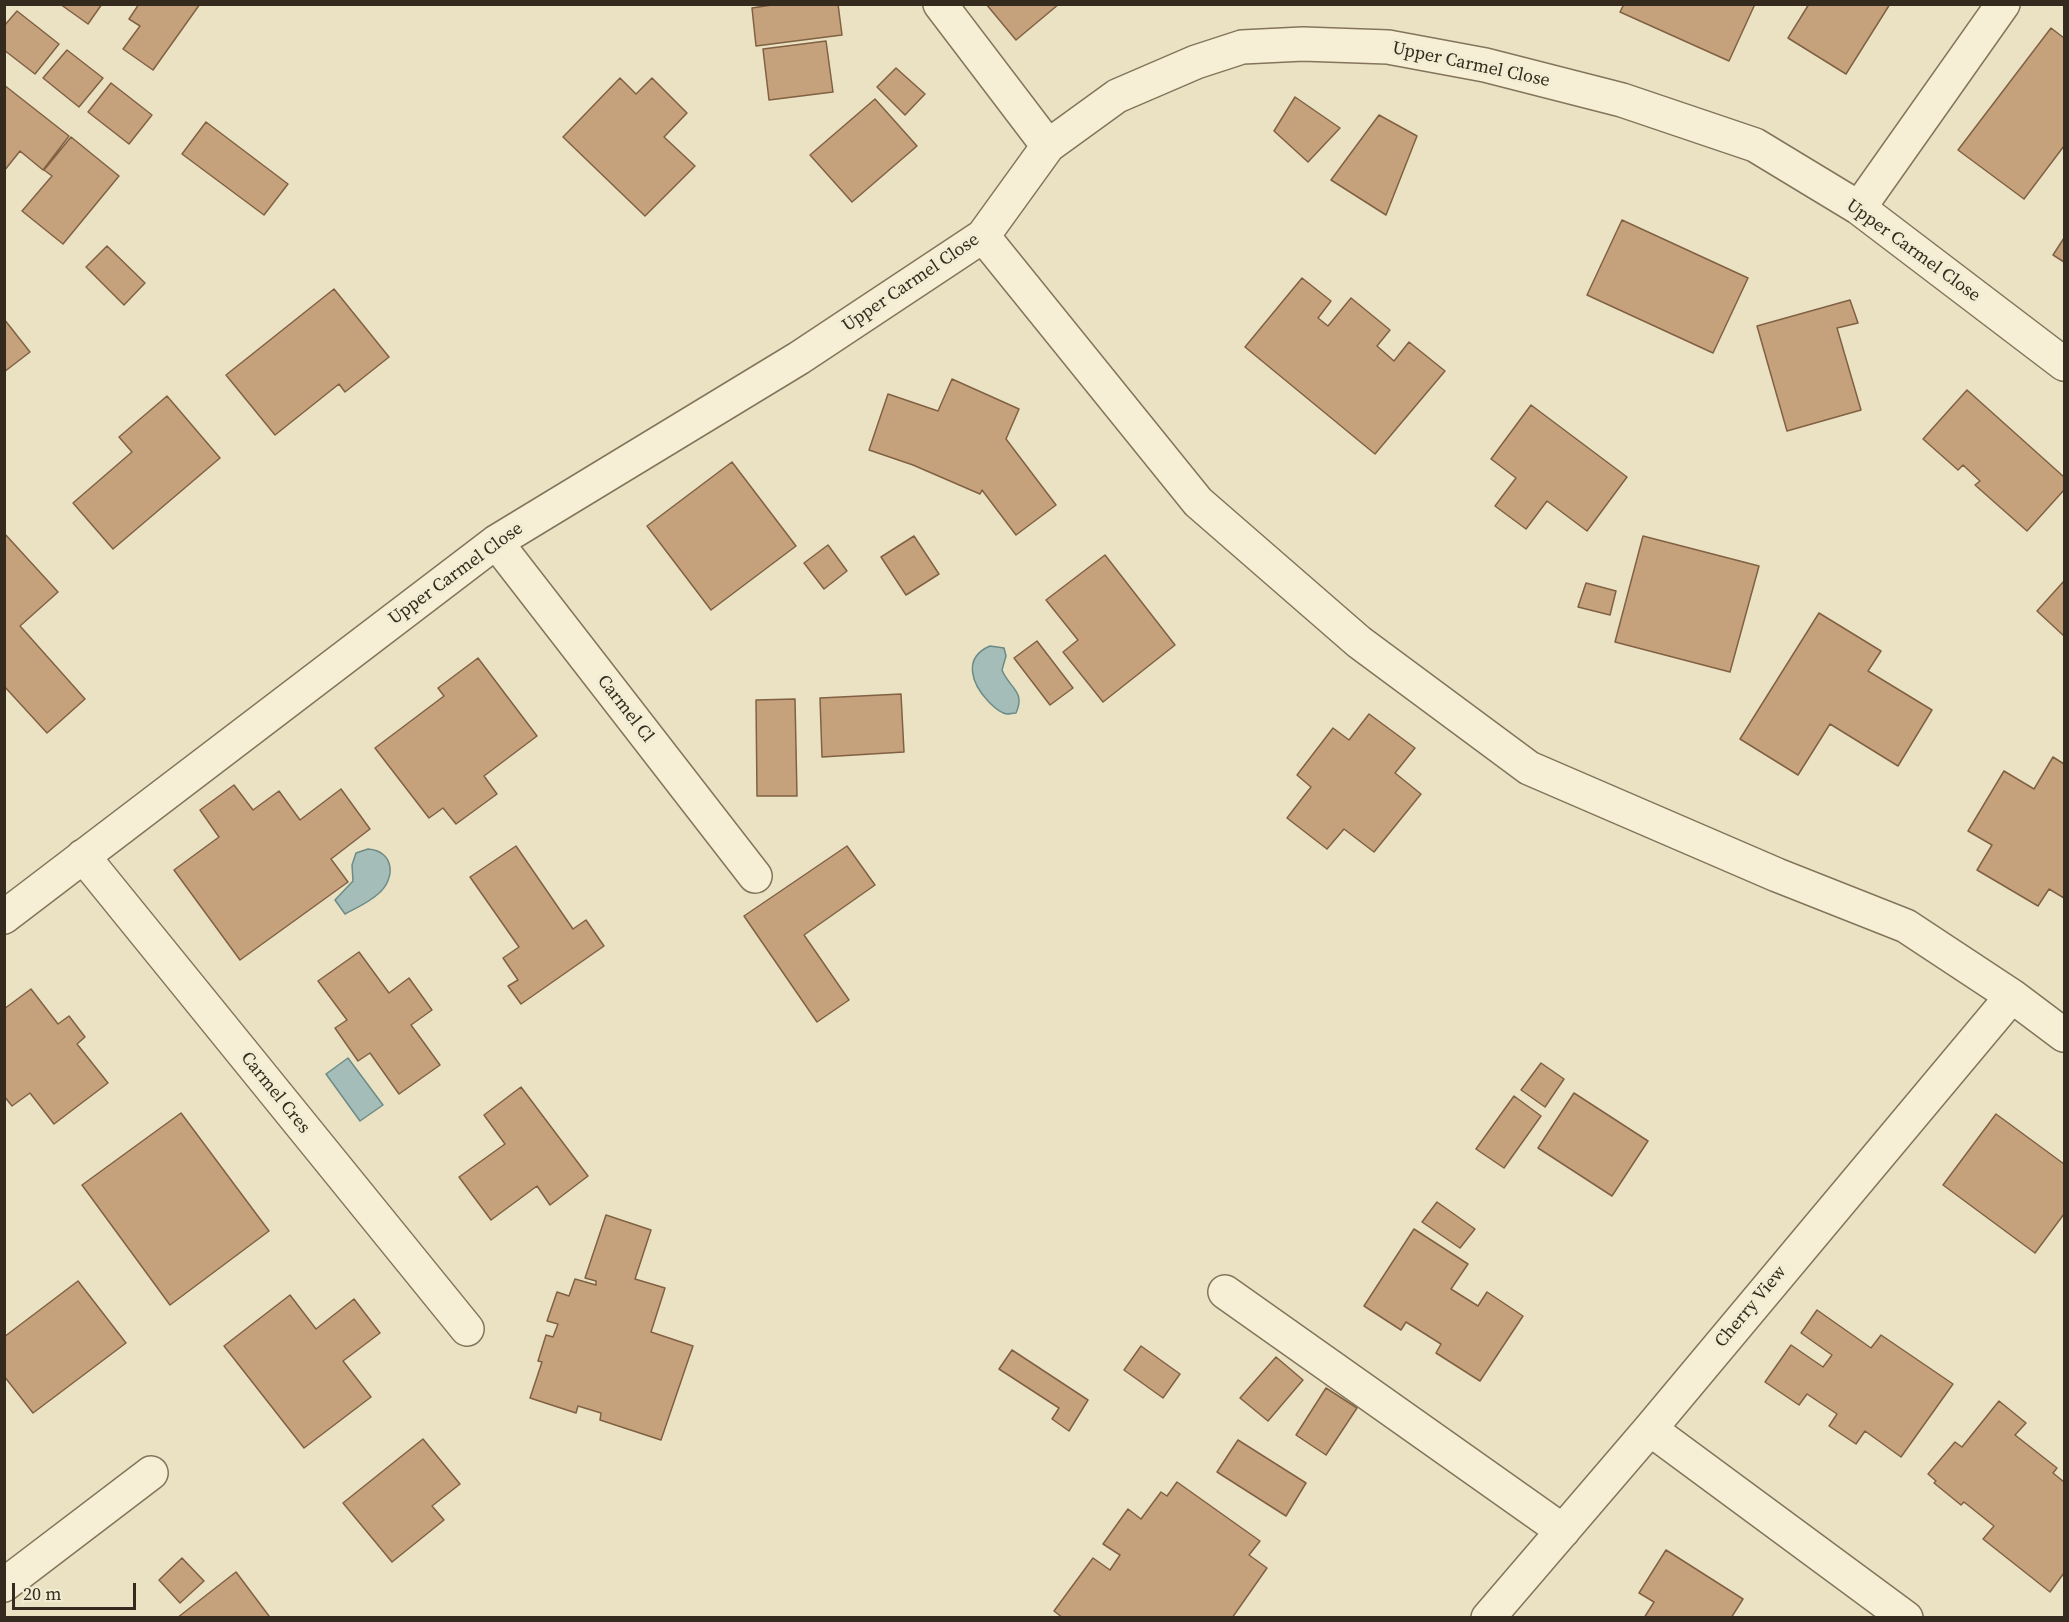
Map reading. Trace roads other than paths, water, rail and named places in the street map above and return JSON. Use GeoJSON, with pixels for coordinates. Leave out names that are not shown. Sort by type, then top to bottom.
{"type":"FeatureCollection","features":[{"type":"Feature","properties":{"kind":"street"},"geometry":{"type":"LineString","coordinates":[[940,4],[1048,146]]}},
{"type":"Feature","properties":{"kind":"street"},"geometry":{"type":"LineString","coordinates":[[1859,208],[2003,4]]}},
{"type":"Feature","properties":{"kind":"street","name":"Upper Carmel Close"},"geometry":{"type":"LineString","coordinates":[[4,916],[496,542],[799,358],[983,236],[1048,146],[1117,96],[1196,62],[1242,47],[1303,44],[1388,47],[1485,65],[1622,100],[1755,145],[1859,208],[2064,364]]}},
{"type":"Feature","properties":{"kind":"street"},"geometry":{"type":"LineString","coordinates":[[983,236],[1198,502],[1359,642],[1529,768],[1777,875],[1906,926],[2012,996],[2064,1035]]}},
{"type":"Feature","properties":{"kind":"street","name":"Carmel Cl"},"geometry":{"type":"LineString","coordinates":[[496,542],[755,876]]}},
{"type":"Feature","properties":{"kind":"street","name":"Carmel Cres"},"geometry":{"type":"LineString","coordinates":[[82,856],[467,1329]]}},
{"type":"Feature","properties":{"kind":"street","name":"Cherry View"},"geometry":{"type":"LineString","coordinates":[[1488,1617],[1650,1429],[2012,996]]}},
{"type":"Feature","properties":{"kind":"street"},"geometry":{"type":"LineString","coordinates":[[1225,1292],[1563,1531]]}},
{"type":"Feature","properties":{"kind":"street"},"geometry":{"type":"LineString","coordinates":[[1650,1429],[1906,1617]]}},
{"type":"Feature","properties":{"kind":"street"},"geometry":{"type":"LineString","coordinates":[[4,1585],[151,1473]]}},
{"type":"Feature","properties":{"kind":"water"},"geometry":{"type":"Polygon","coordinates":[[[990,646],[1004,648],[1006,656],[1002,670],[1018,694],[1019,706],[1016,713],[1007,714],[996,709],[982,694],[974,679],[972,672],[976,657],[990,646]]]}},
{"type":"Feature","properties":{"kind":"water"},"geometry":{"type":"Polygon","coordinates":[[[368,849],[377,851],[388,860],[390,874],[388,881],[374,897],[345,914],[335,900],[353,881],[352,865],[356,853],[368,849]]]}},
{"type":"Feature","properties":{"kind":"water"},"geometry":{"type":"Polygon","coordinates":[[[348,1058],[383,1105],[360,1121],[326,1074],[348,1058]]]}}]}
